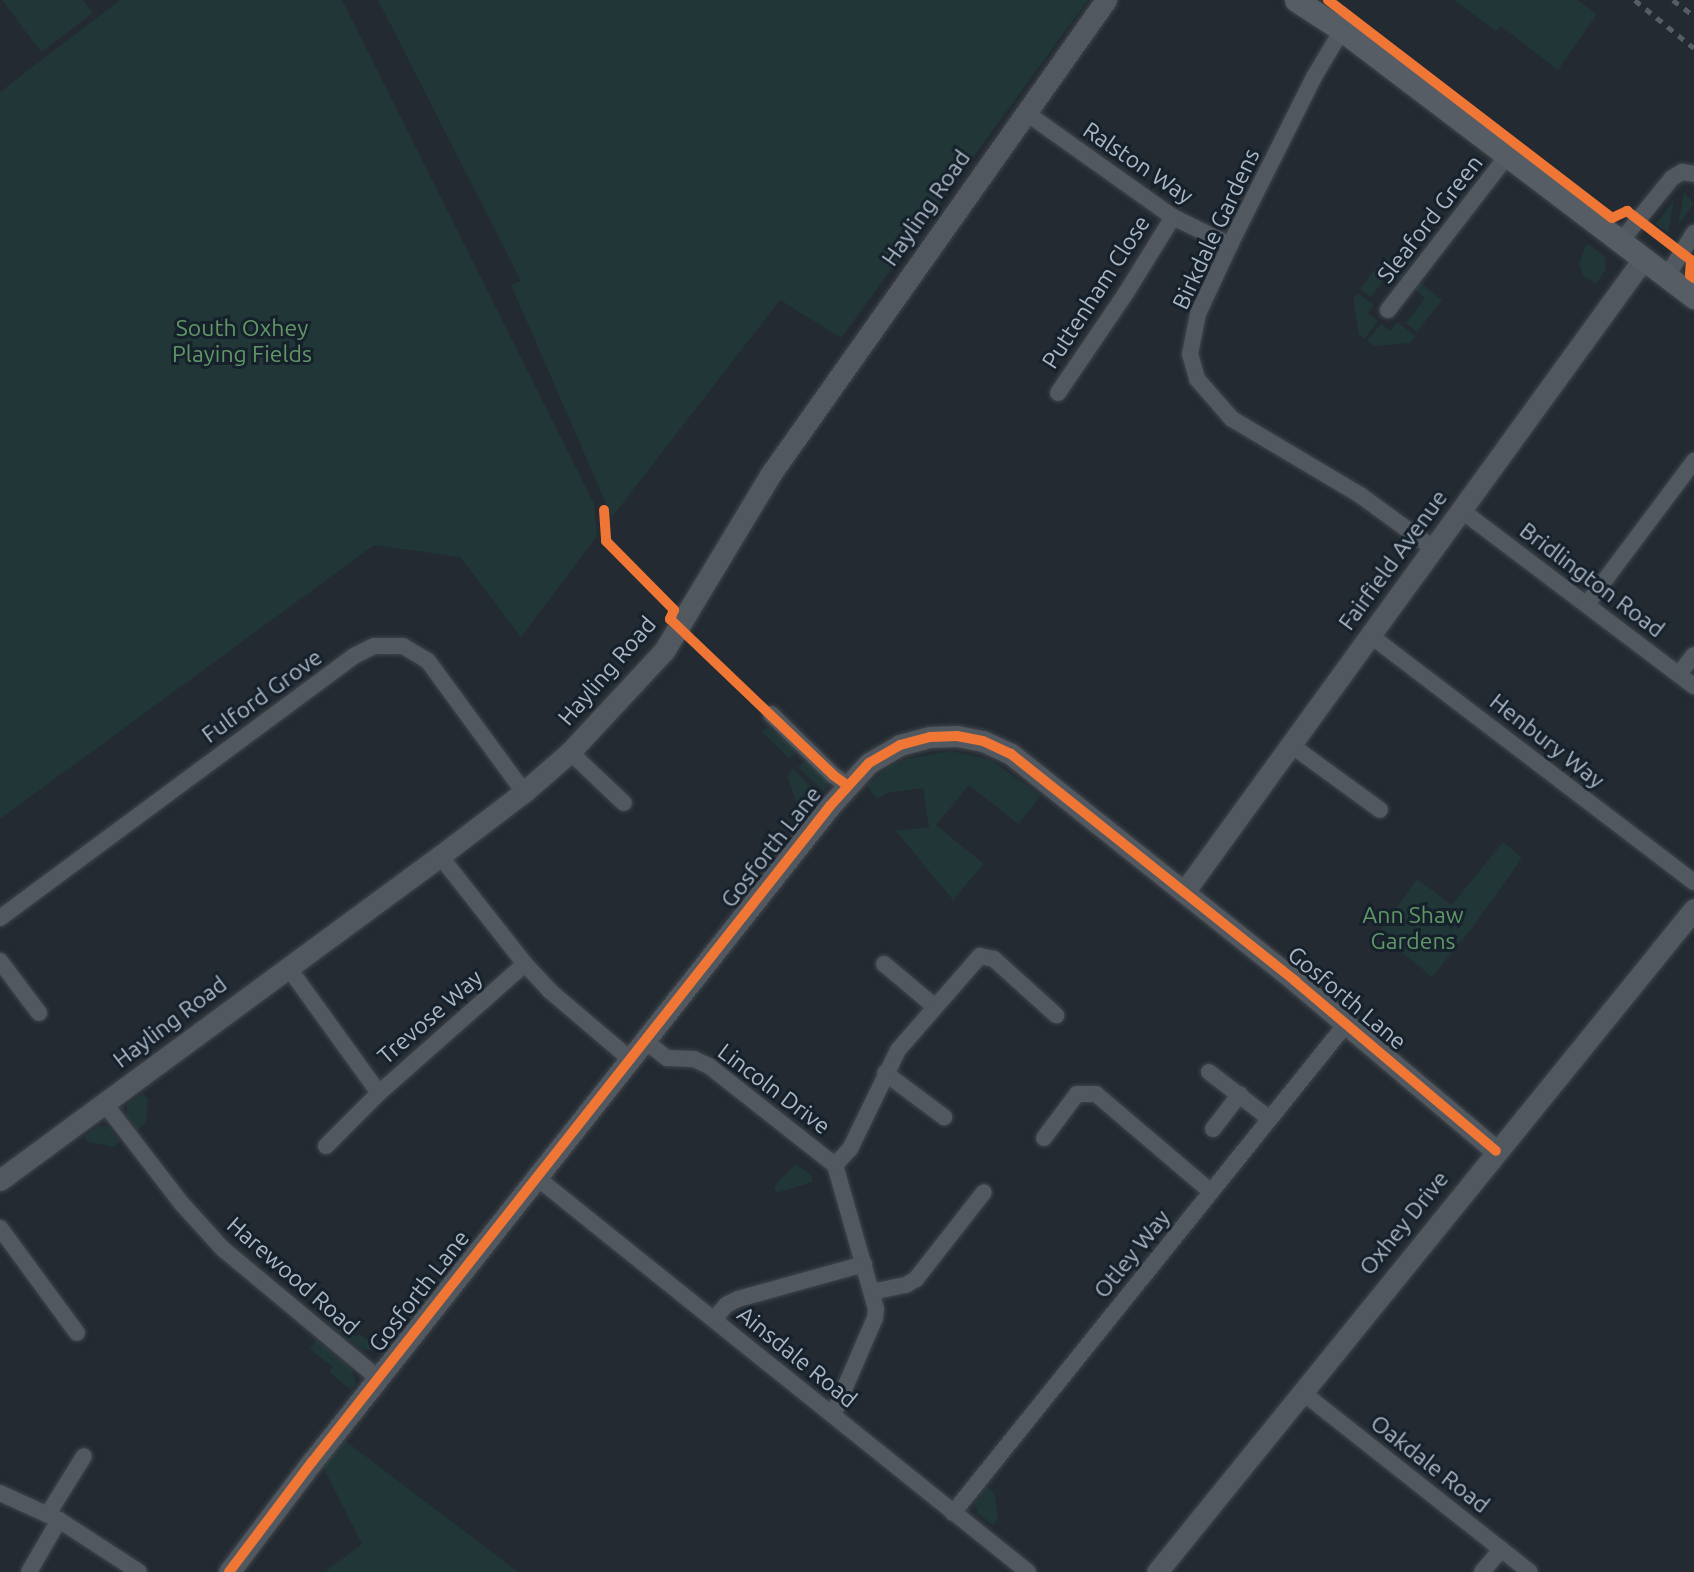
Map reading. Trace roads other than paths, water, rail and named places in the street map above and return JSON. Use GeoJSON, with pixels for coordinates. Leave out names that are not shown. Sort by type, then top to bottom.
{"type":"FeatureCollection","features":[{"type":"Feature","properties":{"kind":"main road"},"geometry":{"type":"LineString","coordinates":[[1296,0],[1342,30],[1694,297]]}},
{"type":"Feature","properties":{"kind":"street","name":"Hayling Road"},"geometry":{"type":"LineString","coordinates":[[0,1180],[440,856],[524,792],[570,752],[664,651],[770,475],[1106,0]]}},
{"type":"Feature","properties":{"kind":"street","name":"Birkdale Gardens"},"geometry":{"type":"LineString","coordinates":[[1342,30],[1314,77],[1230,245],[1198,314],[1191,354],[1197,379],[1232,419],[1360,495],[1434,549]]}},
{"type":"Feature","properties":{"kind":"street","name":"Ralston Way"},"geometry":{"type":"LineString","coordinates":[[1025,112],[1172,216],[1230,245]]}},
{"type":"Feature","properties":{"kind":"street","name":"Sleaford Green"},"geometry":{"type":"LineString","coordinates":[[1388,310],[1508,155]]}},
{"type":"Feature","properties":{"kind":"street"},"geometry":{"type":"LineString","coordinates":[[1621,241],[1672,178],[1682,172],[1694,174]]}},
{"type":"Feature","properties":{"kind":"street","name":"Puttenham Close"},"geometry":{"type":"LineString","coordinates":[[1058,393],[1126,293],[1172,216]]}},
{"type":"Feature","properties":{"kind":"street"},"geometry":{"type":"LineString","coordinates":[[1667,276],[1694,233]]}},
{"type":"Feature","properties":{"kind":"street","name":"Fairfield Avenue"},"geometry":{"type":"LineString","coordinates":[[1184,892],[1644,258]]}},
{"type":"Feature","properties":{"kind":"street"},"geometry":{"type":"LineString","coordinates":[[1587,604],[1694,461]]}},
{"type":"Feature","properties":{"kind":"street","name":"Bridlington Road"},"geometry":{"type":"LineString","coordinates":[[1461,510],[1694,686]]}},
{"type":"Feature","properties":{"kind":"street","name":"Henbury Way"},"geometry":{"type":"LineString","coordinates":[[1371,636],[1694,882]]}},
{"type":"Feature","properties":{"kind":"street","name":"Fulford Grove"},"geometry":{"type":"LineString","coordinates":[[0,918],[354,656],[374,646],[403,646],[428,661],[524,792]]}},
{"type":"Feature","properties":{"kind":"street"},"geometry":{"type":"LineString","coordinates":[[1679,674],[1694,655]]}},
{"type":"Feature","properties":{"kind":"street"},"geometry":{"type":"LineString","coordinates":[[771,714],[832,775],[847,785]]}},
{"type":"Feature","properties":{"kind":"street","name":"Gosforth Lane"},"geometry":{"type":"LineString","coordinates":[[229,1572],[378,1378],[847,785],[869,763],[900,745],[944,736],[983,741],[1021,761],[1346,1024],[1496,1151]]}},
{"type":"Feature","properties":{"kind":"street"},"geometry":{"type":"LineString","coordinates":[[1291,745],[1380,810]]}},
{"type":"Feature","properties":{"kind":"street"},"geometry":{"type":"LineString","coordinates":[[570,752],[624,803]]}},
{"type":"Feature","properties":{"kind":"street"},"geometry":{"type":"LineString","coordinates":[[440,856],[525,964],[550,991],[631,1060]]}},
{"type":"Feature","properties":{"kind":"street","name":"Oxhey Drive"},"geometry":{"type":"LineString","coordinates":[[1157,1572],[1694,909]]}},
{"type":"Feature","properties":{"kind":"street","name":"Lincoln Drive"},"geometry":{"type":"LineString","coordinates":[[835,1165],[850,1149],[898,1050],[980,956],[989,956],[1056,1015]]}},
{"type":"Feature","properties":{"kind":"street"},"geometry":{"type":"LineString","coordinates":[[0,961],[39,1013]]}},
{"type":"Feature","properties":{"kind":"street","name":"Trevose Way"},"geometry":{"type":"LineString","coordinates":[[288,967],[379,1093],[525,964]]}},
{"type":"Feature","properties":{"kind":"street"},"geometry":{"type":"LineString","coordinates":[[884,964],[934,1006]]}},
{"type":"Feature","properties":{"kind":"street","name":"Otley Way"},"geometry":{"type":"LineString","coordinates":[[953,1513],[1346,1024]]}},
{"type":"Feature","properties":{"kind":"street","name":"Lincoln Drive"},"geometry":{"type":"LineString","coordinates":[[645,1041],[664,1056],[694,1059],[709,1066],[835,1165],[872,1292],[875,1318],[833,1415]]}},
{"type":"Feature","properties":{"kind":"street"},"geometry":{"type":"LineString","coordinates":[[1209,1072],[1270,1119]]}},
{"type":"Feature","properties":{"kind":"street"},"geometry":{"type":"LineString","coordinates":[[885,1073],[944,1117]]}},
{"type":"Feature","properties":{"kind":"street"},"geometry":{"type":"LineString","coordinates":[[326,1146],[379,1093]]}},
{"type":"Feature","properties":{"kind":"street"},"geometry":{"type":"LineString","coordinates":[[1044,1138],[1077,1094],[1096,1094],[1211,1192]]}},
{"type":"Feature","properties":{"kind":"street"},"geometry":{"type":"LineString","coordinates":[[1213,1129],[1240,1094]]}},
{"type":"Feature","properties":{"kind":"street","name":"Harewood Road"},"geometry":{"type":"LineString","coordinates":[[105,1104],[182,1204],[223,1249],[378,1378]]}},
{"type":"Feature","properties":{"kind":"street","name":"Ainsdale Road"},"geometry":{"type":"LineString","coordinates":[[536,1177],[1028,1572]]}},
{"type":"Feature","properties":{"kind":"street"},"geometry":{"type":"LineString","coordinates":[[872,1292],[906,1285],[916,1279],[984,1192]]}},
{"type":"Feature","properties":{"kind":"street"},"geometry":{"type":"LineString","coordinates":[[0,1228],[77,1333]]}},
{"type":"Feature","properties":{"kind":"street"},"geometry":{"type":"LineString","coordinates":[[713,1319],[726,1305],[738,1298],[864,1264]]}},
{"type":"Feature","properties":{"kind":"street","name":"Oakdale Road"},"geometry":{"type":"LineString","coordinates":[[1302,1392],[1530,1572]]}},
{"type":"Feature","properties":{"kind":"street"},"geometry":{"type":"LineString","coordinates":[[29,1572],[84,1456]]}},
{"type":"Feature","properties":{"kind":"street"},"geometry":{"type":"LineString","coordinates":[[0,1493],[54,1517],[139,1572]]}},
{"type":"Feature","properties":{"kind":"street"},"geometry":{"type":"LineString","coordinates":[[1482,1572],[1501,1549]]}},
{"type":"Feature","properties":{"kind":"railway"},"geometry":{"type":"LineString","coordinates":[[1635,0],[1694,48]]}},
{"type":"Feature","properties":{"kind":"railway"},"geometry":{"type":"LineString","coordinates":[[1673,0],[1694,16]]}},
{"type":"Feature","properties":{"kind":"park label","name":"South Oxhey Playing Fields"},"geometry":{"type":"Point","coordinates":[242,341]}},
{"type":"Feature","properties":{"kind":"park label","name":"Ann Shaw Gardens"},"geometry":{"type":"Point","coordinates":[1413,928]}}]}
